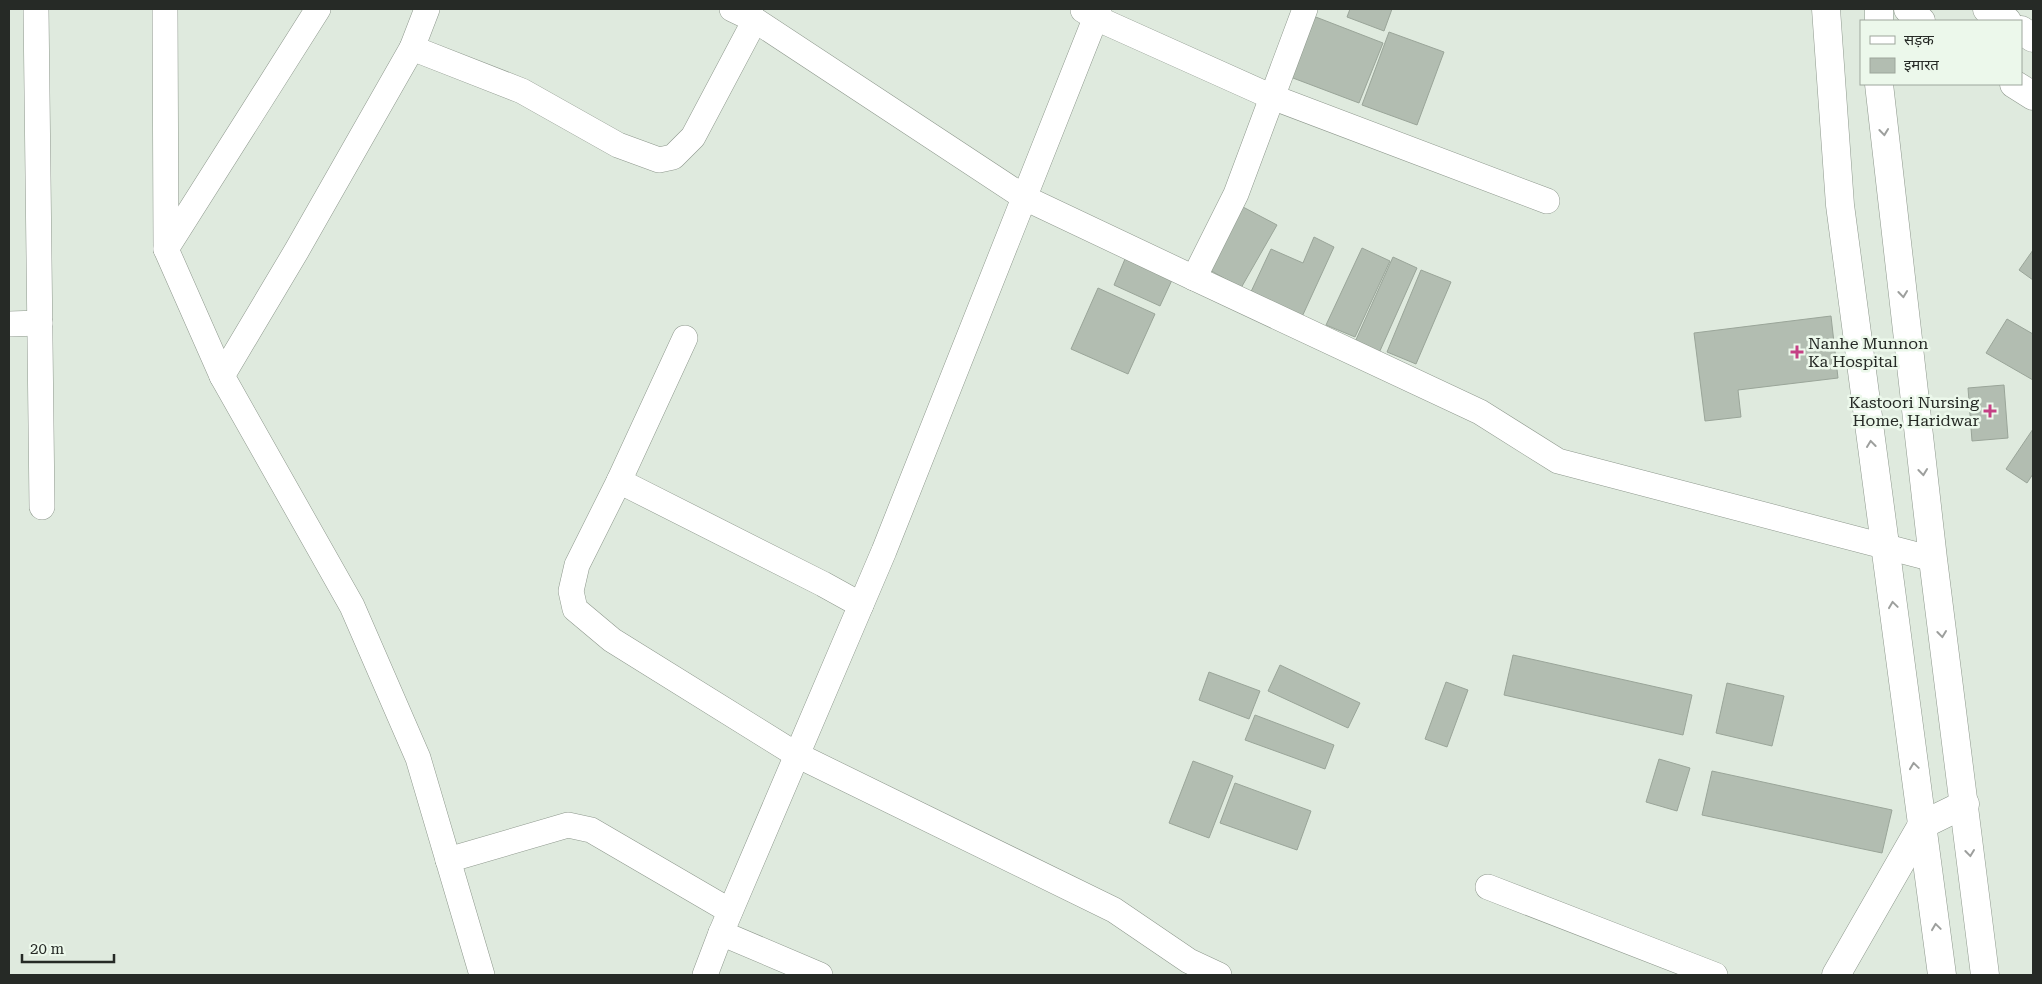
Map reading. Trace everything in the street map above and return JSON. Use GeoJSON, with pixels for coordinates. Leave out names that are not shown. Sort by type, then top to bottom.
{"type":"FeatureCollection","features":[{"type":"Feature","properties":{"kind":"street"},"geometry":{"type":"LineString","coordinates":[[36,9],[42,507]]}},
{"type":"Feature","properties":{"kind":"street"},"geometry":{"type":"LineString","coordinates":[[165,9],[166,249],[222,376],[352,606],[418,758],[482,975]]}},
{"type":"Feature","properties":{"kind":"street"},"geometry":{"type":"LineString","coordinates":[[166,249],[318,9]]}},
{"type":"Feature","properties":{"kind":"street"},"geometry":{"type":"LineString","coordinates":[[222,376],[297,250],[412,48],[427,9]]}},
{"type":"Feature","properties":{"kind":"street"},"geometry":{"type":"LineString","coordinates":[[732,9],[755,20],[1025,198],[1480,412],[1558,461],[1933,559]]}},
{"type":"Feature","properties":{"kind":"street"},"geometry":{"type":"LineString","coordinates":[[1194,278],[1236,194],[1305,9]]}},
{"type":"Feature","properties":{"kind":"street"},"geometry":{"type":"LineString","coordinates":[[1826,9],[1840,205],[1942,975]]}},
{"type":"Feature","properties":{"kind":"street"},"geometry":{"type":"LineString","coordinates":[[1908,9],[1920,20]]}},
{"type":"Feature","properties":{"kind":"street"},"geometry":{"type":"LineString","coordinates":[[1987,9],[2005,20]]}},
{"type":"Feature","properties":{"kind":"street"},"geometry":{"type":"LineString","coordinates":[[705,975],[884,551],[1025,198],[1092,12],[1272,97],[1547,201]]}},
{"type":"Feature","properties":{"kind":"street"},"geometry":{"type":"LineString","coordinates":[[412,48],[522,91],[618,145],[659,160],[673,157],[693,137],[755,20]]}},
{"type":"Feature","properties":{"kind":"street"},"geometry":{"type":"LineString","coordinates":[[2022,31],[2033,38]]}},
{"type":"Feature","properties":{"kind":"street"},"geometry":{"type":"LineString","coordinates":[[1879,85],[1933,559],[1985,975]]}},
{"type":"Feature","properties":{"kind":"street"},"geometry":{"type":"LineString","coordinates":[[2016,85],[2033,96]]}},
{"type":"Feature","properties":{"kind":"street"},"geometry":{"type":"LineString","coordinates":[[9,324],[40,323]]}},
{"type":"Feature","properties":{"kind":"street"},"geometry":{"type":"LineString","coordinates":[[685,338],[619,481],[577,564],[571,591],[575,609],[612,640],[797,754],[1114,910],[1189,961],[1219,975]]}},
{"type":"Feature","properties":{"kind":"street"},"geometry":{"type":"LineString","coordinates":[[619,481],[861,605]]}},
{"type":"Feature","properties":{"kind":"street"},"geometry":{"type":"LineString","coordinates":[[1836,975],[1922,825],[1964,804]]}},
{"type":"Feature","properties":{"kind":"street"},"geometry":{"type":"LineString","coordinates":[[448,860],[568,825],[591,830],[726,922],[820,975]]}},
{"type":"Feature","properties":{"kind":"street"},"geometry":{"type":"LineString","coordinates":[[1488,887],[1715,975]]}},
{"type":"Feature","properties":{"kind":"building"},"geometry":{"type":"Polygon","coordinates":[[[1350,9],[1392,9],[1384,31],[1347,17],[1350,9]]]}},
{"type":"Feature","properties":{"kind":"building"},"geometry":{"type":"Polygon","coordinates":[[[1308,14],[1383,43],[1359,103],[1285,75],[1308,14]]]}},
{"type":"Feature","properties":{"kind":"building"},"geometry":{"type":"Polygon","coordinates":[[[1389,32],[1444,52],[1417,125],[1362,105],[1389,32]]]}},
{"type":"Feature","properties":{"kind":"building"},"geometry":{"type":"Polygon","coordinates":[[[1243,207],[1277,225],[1241,288],[1208,269],[1243,207]]]}},
{"type":"Feature","properties":{"kind":"building"},"geometry":{"type":"Polygon","coordinates":[[[1314,237],[1334,247],[1301,319],[1249,296],[1271,249],[1303,263],[1314,237]]]}},
{"type":"Feature","properties":{"kind":"building"},"geometry":{"type":"Polygon","coordinates":[[[1362,248],[1390,261],[1355,337],[1326,325],[1362,248]]]}},
{"type":"Feature","properties":{"kind":"building"},"geometry":{"type":"Polygon","coordinates":[[[2033,250],[2033,280],[2019,270],[2033,250]]]}},
{"type":"Feature","properties":{"kind":"building"},"geometry":{"type":"Polygon","coordinates":[[[1393,257],[1417,268],[1379,353],[1355,342],[1393,257]]]}},
{"type":"Feature","properties":{"kind":"building"},"geometry":{"type":"Polygon","coordinates":[[[1125,259],[1172,280],[1160,306],[1114,285],[1125,259]]]}},
{"type":"Feature","properties":{"kind":"building"},"geometry":{"type":"Polygon","coordinates":[[[1421,270],[1451,282],[1416,364],[1387,352],[1421,270]]]}},
{"type":"Feature","properties":{"kind":"building"},"geometry":{"type":"Polygon","coordinates":[[[1098,288],[1155,314],[1128,374],[1071,349],[1098,288]]]}},
{"type":"Feature","properties":{"kind":"building"},"geometry":{"type":"Polygon","coordinates":[[[1831,316],[1838,378],[1738,390],[1741,417],[1705,421],[1694,333],[1831,316]]]}},
{"type":"Feature","properties":{"kind":"building"},"geometry":{"type":"Polygon","coordinates":[[[2007,319],[2033,334],[2033,380],[1986,353],[2007,319]]]}},
{"type":"Feature","properties":{"kind":"building"},"geometry":{"type":"Polygon","coordinates":[[[2004,385],[2008,438],[1972,441],[1968,388],[2004,385]]]}},
{"type":"Feature","properties":{"kind":"building"},"geometry":{"type":"Polygon","coordinates":[[[2033,429],[2033,474],[2027,483],[2006,469],[2033,429]]]}},
{"type":"Feature","properties":{"kind":"building"},"geometry":{"type":"Polygon","coordinates":[[[1513,655],[1692,695],[1683,735],[1504,695],[1513,655]]]}},
{"type":"Feature","properties":{"kind":"building"},"geometry":{"type":"Polygon","coordinates":[[[1280,665],[1360,703],[1348,728],[1268,691],[1280,665]]]}},
{"type":"Feature","properties":{"kind":"building"},"geometry":{"type":"Polygon","coordinates":[[[1209,672],[1260,691],[1249,719],[1199,700],[1209,672]]]}},
{"type":"Feature","properties":{"kind":"building"},"geometry":{"type":"Polygon","coordinates":[[[1446,682],[1468,690],[1447,747],[1425,739],[1446,682]]]}},
{"type":"Feature","properties":{"kind":"building"},"geometry":{"type":"Polygon","coordinates":[[[1727,683],[1784,696],[1772,746],[1716,733],[1727,683]]]}},
{"type":"Feature","properties":{"kind":"building"},"geometry":{"type":"Polygon","coordinates":[[[1255,715],[1334,745],[1325,769],[1245,740],[1255,715]]]}},
{"type":"Feature","properties":{"kind":"building"},"geometry":{"type":"Polygon","coordinates":[[[1659,759],[1690,768],[1677,811],[1646,802],[1659,759]]]}},
{"type":"Feature","properties":{"kind":"building"},"geometry":{"type":"Polygon","coordinates":[[[1193,761],[1233,776],[1209,838],[1169,823],[1193,761]]]}},
{"type":"Feature","properties":{"kind":"building"},"geometry":{"type":"Polygon","coordinates":[[[1712,771],[1892,810],[1882,853],[1702,815],[1712,771]]]}},
{"type":"Feature","properties":{"kind":"building"},"geometry":{"type":"Polygon","coordinates":[[[1235,783],[1311,811],[1297,850],[1220,823],[1235,783]]]}},
{"type":"Feature","properties":{"kind":"place","name":"Nanhe Munnon Ka Hospital"},"geometry":{"type":"Point","coordinates":[1797,352]}},
{"type":"Feature","properties":{"kind":"place","name":"Kastoori Nursing Home, Haridwar"},"geometry":{"type":"Point","coordinates":[1990,411]}}]}
